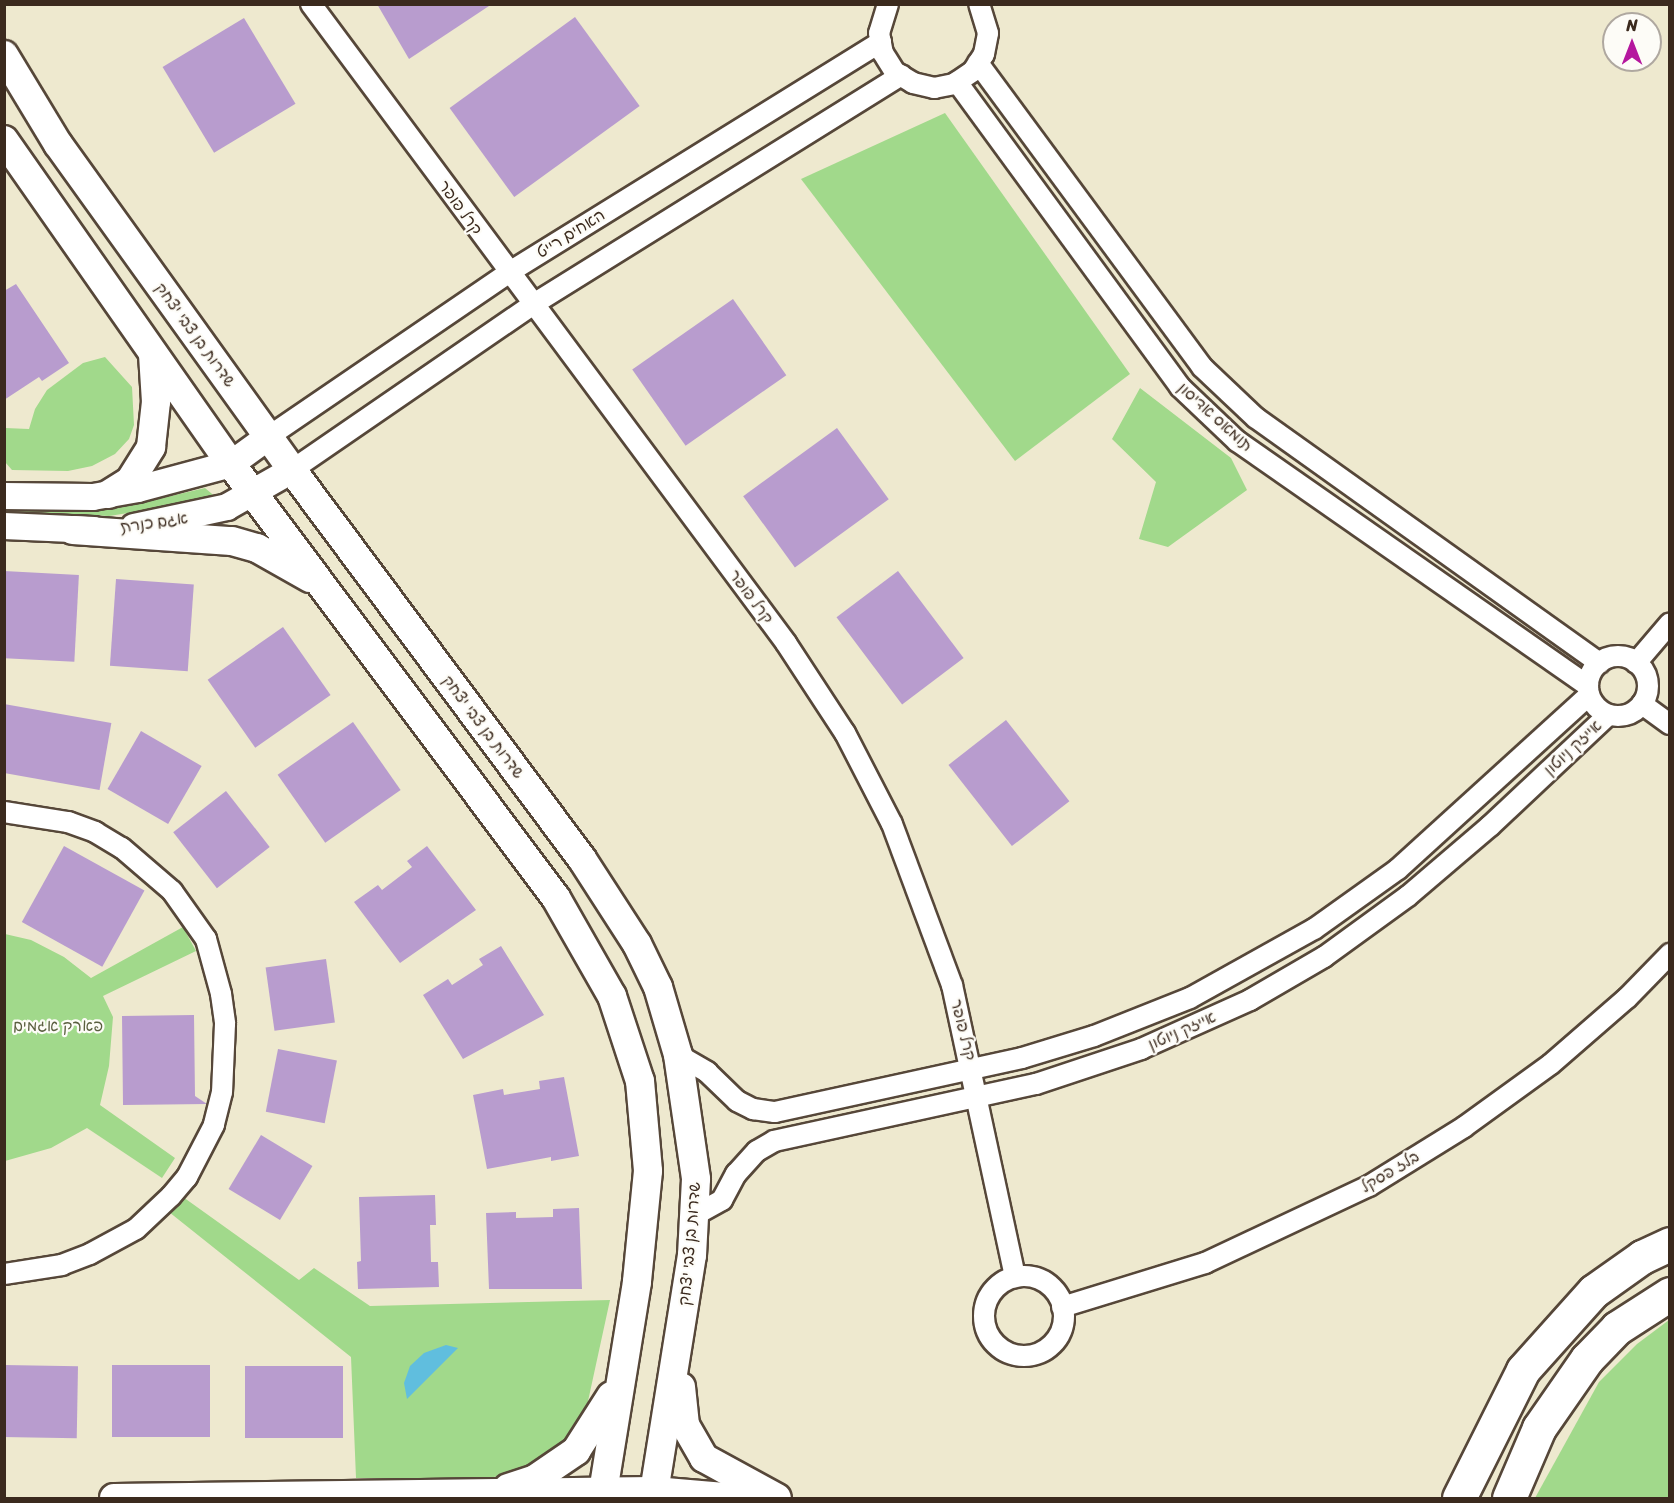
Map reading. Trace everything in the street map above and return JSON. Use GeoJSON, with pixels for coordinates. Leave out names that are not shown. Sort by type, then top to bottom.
{"type":"FeatureCollection","features":[{"type":"Feature","properties":{"kind":"highway"},"geometry":{"type":"LineString","coordinates":[[1460,1494],[1523,1370],[1554,1333],[1594,1291],[1642,1257],[1670,1244]]}},
{"type":"Feature","properties":{"kind":"highway"},"geometry":{"type":"LineString","coordinates":[[1509,1498],[1539,1428],[1587,1359],[1617,1328],[1670,1294]]}},
{"type":"Feature","properties":{"kind":"main road","name":"שדרות בן צבי יצחק"},"geometry":{"type":"LineString","coordinates":[[4,55],[58,144],[268,437],[609,898],[658,987],[678,1054],[693,1141],[696,1215],[679,1347],[653,1495]]}},
{"type":"Feature","properties":{"kind":"main road"},"geometry":{"type":"LineString","coordinates":[[4,140],[231,464],[556,898],[586,945],[627,1034],[640,1081],[648,1170],[637,1282],[603,1496]]}},
{"type":"Feature","properties":{"kind":"main road"},"geometry":{"type":"LineString","coordinates":[[109,494],[130,481],[151,447],[156,402],[153,354]]}},
{"type":"Feature","properties":{"kind":"main road"},"geometry":{"type":"LineString","coordinates":[[73,530],[232,541],[289,563],[324,588]]}},
{"type":"Feature","properties":{"kind":"main road"},"geometry":{"type":"LineString","coordinates":[[679,1347],[682,1405],[692,1442],[704,1458],[725,1472],[777,1498]]}},
{"type":"Feature","properties":{"kind":"main road"},"geometry":{"type":"LineString","coordinates":[[492,1493],[535,1479],[576,1451],[620,1379]]}},
{"type":"Feature","properties":{"kind":"main road"},"geometry":{"type":"LineString","coordinates":[[114,1498],[492,1493],[735,1498]]}},
{"type":"Feature","properties":{"kind":"street","name":"קרל פופר"},"geometry":{"type":"LineString","coordinates":[[311,4],[508,273],[786,643],[845,733],[892,824],[925,906],[952,985],[973,1070],[1015,1277]]}},
{"type":"Feature","properties":{"kind":"street"},"geometry":{"type":"LineString","coordinates":[[888,4],[879,33],[883,53],[901,75],[913,83],[934,88],[957,82],[978,63],[988,33],[979,4]]}},
{"type":"Feature","properties":{"kind":"street","name":"האחים רייט"},"geometry":{"type":"LineString","coordinates":[[268,437],[508,273],[881,42]]}},
{"type":"Feature","properties":{"kind":"street","name":"תומאס אדיסון"},"geometry":{"type":"LineString","coordinates":[[978,63],[1202,367],[1256,418],[1599,663]]}},
{"type":"Feature","properties":{"kind":"street"},"geometry":{"type":"LineString","coordinates":[[292,470],[532,304],[901,75]]}},
{"type":"Feature","properties":{"kind":"street","name":"תומאס אדיסון"},"geometry":{"type":"LineString","coordinates":[[957,82],[1180,387],[1237,441],[1588,691]]}},
{"type":"Feature","properties":{"kind":"street"},"geometry":{"type":"LineString","coordinates":[[4,496],[109,494],[231,464],[268,437]]}},
{"type":"Feature","properties":{"kind":"street","name":"אגם כנרת"},"geometry":{"type":"LineString","coordinates":[[4,526],[73,530],[177,521],[227,507],[255,495],[292,470]]}},
{"type":"Feature","properties":{"kind":"street"},"geometry":{"type":"LineString","coordinates":[[1636,663],[1670,623]]}},
{"type":"Feature","properties":{"kind":"street"},"geometry":{"type":"LineString","coordinates":[[1613,656],[1636,663],[1647,677],[1648,688],[1642,704],[1623,716],[1608,715],[1600,711],[1588,691],[1592,669],[1613,656]]}},
{"type":"Feature","properties":{"kind":"street","name":"אייזק ניוטון"},"geometry":{"type":"LineString","coordinates":[[678,1054],[707,1072],[737,1101],[765,1112],[973,1070],[1094,1036],[1190,998],[1314,929],[1398,869],[1588,691]]}},
{"type":"Feature","properties":{"kind":"street"},"geometry":{"type":"LineString","coordinates":[[1642,704],[1670,724]]}},
{"type":"Feature","properties":{"kind":"street","name":"אייזק ניוטון"},"geometry":{"type":"LineString","coordinates":[[696,1215],[722,1200],[750,1159],[774,1141],[1036,1084],[1141,1049],[1250,1000],[1324,957],[1408,896],[1490,826],[1608,715]]}},
{"type":"Feature","properties":{"kind":"street"},"geometry":{"type":"LineString","coordinates":[[4,812],[68,822],[95,832],[122,848],[172,891],[202,933],[213,960],[221,994],[225,1061],[219,1103],[201,1153],[187,1177],[156,1212],[136,1229],[90,1254],[62,1264],[4,1274]]}},
{"type":"Feature","properties":{"kind":"street","name":"בלז פסקל"},"geometry":{"type":"LineString","coordinates":[[1062,1307],[1205,1263],[1369,1186],[1464,1127],[1551,1064],[1627,998],[1670,954]]}},
{"type":"Feature","properties":{"kind":"street"},"geometry":{"type":"LineString","coordinates":[[1015,1277],[1039,1278],[1053,1287],[1062,1307],[1061,1332],[1053,1345],[1039,1354],[1008,1354],[995,1345],[986,1332],[983,1316],[986,1301],[994,1288],[1015,1277]]}},
{"type":"Feature","properties":{"kind":"green space"},"geometry":{"type":"Polygon","coordinates":[[[945,113],[1130,374],[1015,461],[801,179],[945,113]]]}},
{"type":"Feature","properties":{"kind":"green space"},"geometry":{"type":"Polygon","coordinates":[[[105,357],[132,387],[134,425],[129,439],[115,454],[92,466],[68,471],[12,470],[5,462],[5,428],[29,429],[35,409],[47,390],[83,363],[105,357]]]}},
{"type":"Feature","properties":{"kind":"green space"},"geometry":{"type":"Polygon","coordinates":[[[1140,388],[1231,458],[1247,490],[1168,547],[1139,539],[1156,482],[1112,439],[1140,388]]]}},
{"type":"Feature","properties":{"kind":"green space"},"geometry":{"type":"Polygon","coordinates":[[[205,488],[218,499],[109,516],[5,511],[4,505],[98,507],[141,503],[205,488]]]}},
{"type":"Feature","properties":{"kind":"green space","name":"פארק אגמים"},"geometry":{"type":"Polygon","coordinates":[[[183,927],[196,951],[103,996],[113,1017],[109,1066],[100,1105],[175,1158],[162,1178],[87,1128],[51,1148],[5,1161],[5,934],[31,940],[64,957],[91,978],[183,927]]]}},
{"type":"Feature","properties":{"kind":"green space"},"geometry":{"type":"Polygon","coordinates":[[[183,1197],[299,1280],[314,1268],[370,1306],[610,1300],[585,1415],[556,1454],[532,1467],[490,1478],[356,1478],[351,1357],[169,1212],[183,1197]]]}},
{"type":"Feature","properties":{"kind":"green space"},"geometry":{"type":"Polygon","coordinates":[[[1669,1320],[1669,1498],[1535,1498],[1599,1382],[1637,1344],[1669,1320]]]}},
{"type":"Feature","properties":{"kind":"water"},"geometry":{"type":"Polygon","coordinates":[[[446,1345],[458,1348],[407,1399],[404,1383],[410,1366],[424,1353],[446,1345]]]}},
{"type":"Feature","properties":{"kind":"building"},"geometry":{"type":"Polygon","coordinates":[[[377,4],[492,4],[409,59],[377,4]]]}},
{"type":"Feature","properties":{"kind":"building"},"geometry":{"type":"Polygon","coordinates":[[[575,17],[640,106],[514,197],[450,108],[575,17]]]}},
{"type":"Feature","properties":{"kind":"building"},"geometry":{"type":"Polygon","coordinates":[[[244,18],[296,104],[214,153],[163,67],[244,18]]]}},
{"type":"Feature","properties":{"kind":"building"},"geometry":{"type":"Polygon","coordinates":[[[16,284],[69,363],[42,381],[39,377],[4,400],[4,291],[16,284]]]}},
{"type":"Feature","properties":{"kind":"building"},"geometry":{"type":"Polygon","coordinates":[[[733,299],[786,375],[686,446],[632,370],[733,299]]]}},
{"type":"Feature","properties":{"kind":"building"},"geometry":{"type":"Polygon","coordinates":[[[837,428],[889,499],[795,567],[743,496],[837,428]]]}},
{"type":"Feature","properties":{"kind":"building"},"geometry":{"type":"Polygon","coordinates":[[[4,571],[79,575],[74,662],[4,658],[4,571]]]}},
{"type":"Feature","properties":{"kind":"building"},"geometry":{"type":"Polygon","coordinates":[[[898,571],[964,658],[902,704],[837,617],[898,571]]]}},
{"type":"Feature","properties":{"kind":"building"},"geometry":{"type":"Polygon","coordinates":[[[116,579],[194,584],[188,671],[110,666],[116,579]]]}},
{"type":"Feature","properties":{"kind":"building"},"geometry":{"type":"Polygon","coordinates":[[[283,627],[331,695],[255,748],[208,680],[283,627]]]}},
{"type":"Feature","properties":{"kind":"building"},"geometry":{"type":"Polygon","coordinates":[[[4,704],[111,723],[100,790],[4,773],[4,704]]]}},
{"type":"Feature","properties":{"kind":"building"},"geometry":{"type":"Polygon","coordinates":[[[1006,720],[1069,801],[1012,846],[948,765],[1006,720]]]}},
{"type":"Feature","properties":{"kind":"building"},"geometry":{"type":"Polygon","coordinates":[[[353,722],[401,790],[325,843],[278,775],[353,722]]]}},
{"type":"Feature","properties":{"kind":"building"},"geometry":{"type":"Polygon","coordinates":[[[141,731],[202,766],[168,824],[108,789],[141,731]]]}},
{"type":"Feature","properties":{"kind":"building"},"geometry":{"type":"Polygon","coordinates":[[[226,791],[270,847],[217,888],[173,832],[226,791]]]}},
{"type":"Feature","properties":{"kind":"building"},"geometry":{"type":"Polygon","coordinates":[[[64,846],[144,891],[102,967],[22,922],[64,846]]]}},
{"type":"Feature","properties":{"kind":"building"},"geometry":{"type":"Polygon","coordinates":[[[427,846],[476,910],[400,963],[354,902],[378,885],[382,890],[412,867],[407,861],[427,846]]]}},
{"type":"Feature","properties":{"kind":"building"},"geometry":{"type":"Polygon","coordinates":[[[501,946],[544,1015],[463,1059],[423,995],[448,979],[452,985],[483,965],[479,959],[501,946]]]}},
{"type":"Feature","properties":{"kind":"building"},"geometry":{"type":"Polygon","coordinates":[[[326,959],[335,1022],[275,1031],[266,967],[326,959]]]}},
{"type":"Feature","properties":{"kind":"building"},"geometry":{"type":"Polygon","coordinates":[[[194,1015],[195,1096],[207,1104],[123,1105],[122,1016],[194,1015]]]}},
{"type":"Feature","properties":{"kind":"building"},"geometry":{"type":"Polygon","coordinates":[[[278,1049],[337,1060],[325,1123],[266,1112],[278,1049]]]}},
{"type":"Feature","properties":{"kind":"building"},"geometry":{"type":"Polygon","coordinates":[[[564,1077],[579,1156],[551,1161],[551,1157],[487,1169],[473,1095],[503,1089],[504,1095],[540,1089],[539,1081],[564,1077]]]}},
{"type":"Feature","properties":{"kind":"building"},"geometry":{"type":"Polygon","coordinates":[[[261,1135],[312,1166],[280,1220],[229,1189],[261,1135]]]}},
{"type":"Feature","properties":{"kind":"building"},"geometry":{"type":"Polygon","coordinates":[[[435,1195],[436,1225],[430,1225],[431,1262],[438,1262],[439,1287],[358,1289],[357,1262],[361,1261],[359,1197],[435,1195]]]}},
{"type":"Feature","properties":{"kind":"building"},"geometry":{"type":"Polygon","coordinates":[[[579,1208],[582,1289],[489,1289],[486,1213],[516,1212],[516,1218],[553,1217],[553,1209],[579,1208]]]}},
{"type":"Feature","properties":{"kind":"building"},"geometry":{"type":"Polygon","coordinates":[[[4,1365],[78,1366],[77,1438],[4,1437],[4,1365]]]}},
{"type":"Feature","properties":{"kind":"building"},"geometry":{"type":"Polygon","coordinates":[[[112,1365],[210,1365],[210,1437],[112,1437],[112,1365]]]}},
{"type":"Feature","properties":{"kind":"building"},"geometry":{"type":"Polygon","coordinates":[[[245,1366],[343,1366],[343,1438],[245,1438],[245,1366]]]}}]}
